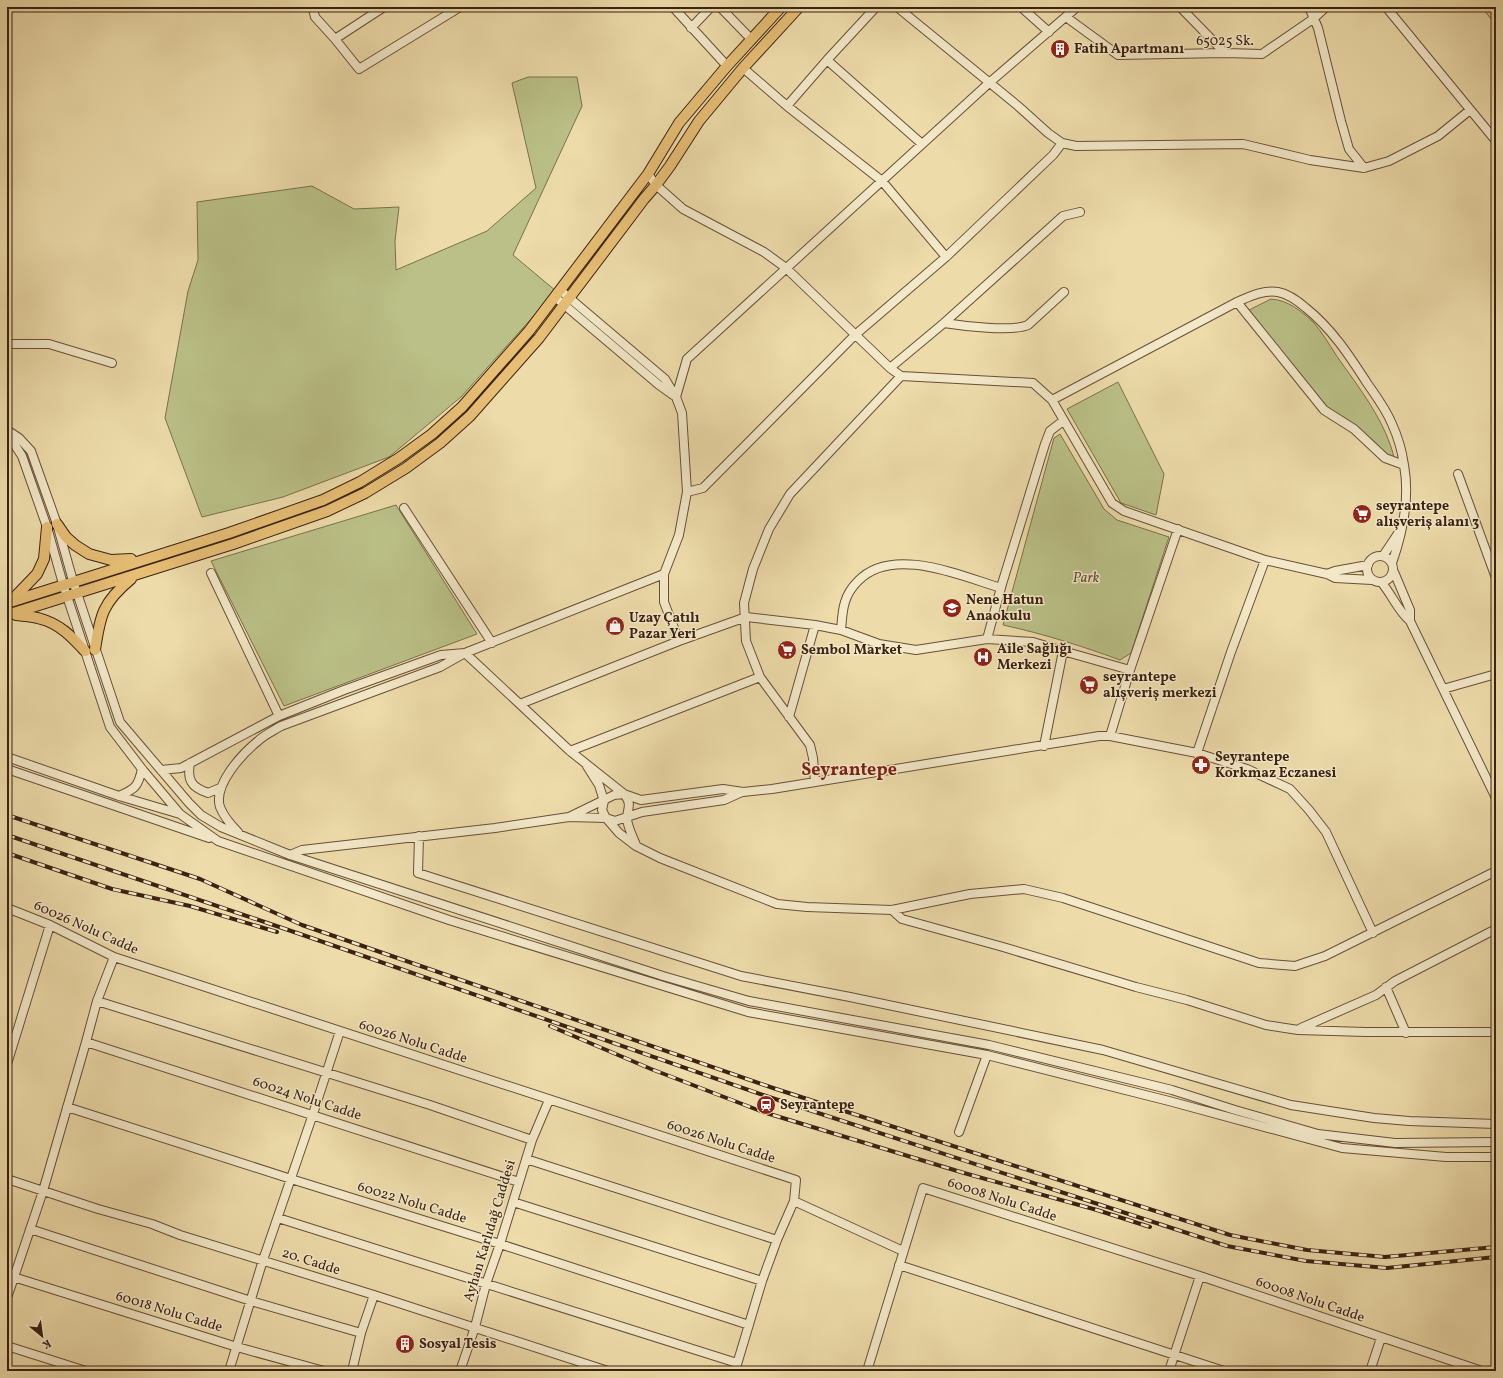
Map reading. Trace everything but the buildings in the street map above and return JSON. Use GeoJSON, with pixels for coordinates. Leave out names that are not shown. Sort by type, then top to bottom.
{"type":"FeatureCollection","features":[{"type":"Feature","properties":{"kind":"highway"},"geometry":{"type":"LineString","coordinates":[[1489,7],[1496,16]]}},
{"type":"Feature","properties":{"kind":"main road"},"geometry":{"type":"LineString","coordinates":[[8,602],[229,533],[323,500],[360,482],[399,458],[432,434],[462,407],[530,331],[648,174],[679,124],[727,66],[781,7]]}},
{"type":"Feature","properties":{"kind":"main road"},"geometry":{"type":"LineString","coordinates":[[9,615],[233,544],[327,511],[366,493],[406,468],[440,443],[470,416],[539,338],[644,198],[656,185],[699,121],[799,7]]}},
{"type":"Feature","properties":{"kind":"main road"},"geometry":{"type":"LineString","coordinates":[[8,602],[37,574],[44,559],[52,525],[74,545],[89,554],[112,560],[147,558]]}},
{"type":"Feature","properties":{"kind":"main road"},"geometry":{"type":"LineString","coordinates":[[95,650],[98,627],[105,607],[117,591],[136,575]]}},
{"type":"Feature","properties":{"kind":"main road"},"geometry":{"type":"LineString","coordinates":[[9,615],[41,618],[71,635],[85,651]]}},
{"type":"Feature","properties":{"kind":"street"},"geometry":{"type":"LineString","coordinates":[[316,7],[313,9],[315,17],[359,69],[460,7]]}},
{"type":"Feature","properties":{"kind":"street"},"geometry":{"type":"LineString","coordinates":[[335,39],[384,7]]}},
{"type":"Feature","properties":{"kind":"street"},"geometry":{"type":"LineString","coordinates":[[673,7],[727,66]]}},
{"type":"Feature","properties":{"kind":"street"},"geometry":{"type":"LineString","coordinates":[[691,28],[711,7]]}},
{"type":"Feature","properties":{"kind":"street"},"geometry":{"type":"LineString","coordinates":[[720,7],[752,40]]}},
{"type":"Feature","properties":{"kind":"street"},"geometry":{"type":"LineString","coordinates":[[787,106],[876,7]]}},
{"type":"Feature","properties":{"kind":"street"},"geometry":{"type":"LineString","coordinates":[[897,7],[1018,106],[1048,133],[1062,143],[1076,146],[1243,144],[1310,160],[1364,168],[1389,161],[1438,136],[1470,110]]}},
{"type":"Feature","properties":{"kind":"street"},"geometry":{"type":"LineString","coordinates":[[1021,7],[1049,32]]}},
{"type":"Feature","properties":{"kind":"street"},"geometry":{"type":"LineString","coordinates":[[676,397],[687,359],[989,83],[1077,7]]}},
{"type":"Feature","properties":{"kind":"street"},"geometry":{"type":"LineString","coordinates":[[1180,7],[1225,53]]}},
{"type":"Feature","properties":{"kind":"street"},"geometry":{"type":"LineString","coordinates":[[1309,7],[1318,28],[1349,149],[1364,168]]}},
{"type":"Feature","properties":{"kind":"street","name":"65025 Sk."},"geometry":{"type":"LineString","coordinates":[[1066,17],[1118,55],[1225,53],[1262,54],[1313,19],[1326,7]]}},
{"type":"Feature","properties":{"kind":"street"},"geometry":{"type":"LineString","coordinates":[[1386,7],[1496,141]]}},
{"type":"Feature","properties":{"kind":"street"},"geometry":{"type":"LineString","coordinates":[[827,60],[922,144]]}},
{"type":"Feature","properties":{"kind":"street"},"geometry":{"type":"LineString","coordinates":[[744,68],[787,106],[882,182],[946,257]]}},
{"type":"Feature","properties":{"kind":"street"},"geometry":{"type":"LineString","coordinates":[[687,492],[703,488],[855,335],[946,257],[1053,155],[1062,143]]}},
{"type":"Feature","properties":{"kind":"street"},"geometry":{"type":"LineString","coordinates":[[648,174],[656,185],[683,209],[764,252],[786,268],[890,368],[901,376],[1032,383],[1052,400],[1112,503],[1124,512],[1265,560],[1327,574],[1335,578],[1372,580],[1382,583],[1393,597],[1403,615],[1410,621],[1496,798]]}},
{"type":"Feature","properties":{"kind":"street"},"geometry":{"type":"LineString","coordinates":[[890,368],[944,323],[1063,216],[1080,212]]}},
{"type":"Feature","properties":{"kind":"street"},"geometry":{"type":"LineString","coordinates":[[1052,400],[1237,302],[1257,293],[1268,291],[1289,295],[1320,319],[1342,345],[1384,408],[1392,424],[1399,443],[1404,465],[1406,494],[1406,511],[1401,529],[1401,539],[1392,563]]}},
{"type":"Feature","properties":{"kind":"street"},"geometry":{"type":"LineString","coordinates":[[944,323],[960,326],[1023,327],[1028,325],[1064,292]]}},
{"type":"Feature","properties":{"kind":"street"},"geometry":{"type":"LineString","coordinates":[[557,294],[659,385],[676,397],[682,413],[687,492],[679,535],[664,574],[664,602],[680,641]]}},
{"type":"Feature","properties":{"kind":"street"},"geometry":{"type":"LineString","coordinates":[[1237,302],[1324,410],[1354,430],[1385,458],[1404,465]]}},
{"type":"Feature","properties":{"kind":"street"},"geometry":{"type":"LineString","coordinates":[[7,344],[49,344],[112,364]]}},
{"type":"Feature","properties":{"kind":"street"},"geometry":{"type":"LineString","coordinates":[[815,782],[813,758],[810,745],[760,677],[746,641],[746,617],[744,603],[753,569],[769,529],[790,494],[901,376]]}},
{"type":"Feature","properties":{"kind":"street"},"geometry":{"type":"LineString","coordinates":[[987,639],[1045,444],[1050,431],[1063,421]]}},
{"type":"Feature","properties":{"kind":"street"},"geometry":{"type":"LineString","coordinates":[[7,430],[19,438],[31,450],[68,583],[95,650],[120,722],[189,803],[201,815],[221,827]]}},
{"type":"Feature","properties":{"kind":"street"},"geometry":{"type":"LineString","coordinates":[[7,433],[22,456],[52,525]]}},
{"type":"Feature","properties":{"kind":"street"},"geometry":{"type":"LineString","coordinates":[[1458,474],[1496,578]]}},
{"type":"Feature","properties":{"kind":"street"},"geometry":{"type":"LineString","coordinates":[[404,508],[492,643]]}},
{"type":"Feature","properties":{"kind":"street"},"geometry":{"type":"LineString","coordinates":[[1383,556],[1401,529]]}},
{"type":"Feature","properties":{"kind":"street"},"geometry":{"type":"LineString","coordinates":[[1110,736],[1130,670],[1178,530]]}},
{"type":"Feature","properties":{"kind":"street"},"geometry":{"type":"LineString","coordinates":[[1372,580],[1367,573],[1368,565],[1374,558],[1383,556],[1390,560],[1410,610],[1410,621]]}},
{"type":"Feature","properties":{"kind":"street"},"geometry":{"type":"LineString","coordinates":[[1197,753],[1265,560]]}},
{"type":"Feature","properties":{"kind":"street"},"geometry":{"type":"LineString","coordinates":[[841,630],[845,601],[853,586],[863,576],[878,567],[899,564],[924,566],[1001,588]]}},
{"type":"Feature","properties":{"kind":"street"},"geometry":{"type":"LineString","coordinates":[[1327,574],[1335,571],[1368,565]]}},
{"type":"Feature","properties":{"kind":"street"},"geometry":{"type":"LineString","coordinates":[[1382,583],[1389,580],[1394,572]]}},
{"type":"Feature","properties":{"kind":"street"},"geometry":{"type":"LineString","coordinates":[[211,573],[279,716]]}},
{"type":"Feature","properties":{"kind":"street"},"geometry":{"type":"LineString","coordinates":[[241,836],[227,821],[220,806],[220,788],[231,768],[258,741],[281,726],[440,667],[465,653],[664,574]]}},
{"type":"Feature","properties":{"kind":"street"},"geometry":{"type":"LineString","coordinates":[[72,595],[85,651],[110,727],[142,770],[180,814],[218,841]]}},
{"type":"Feature","properties":{"kind":"street"},"geometry":{"type":"LineString","coordinates":[[520,704],[680,641],[746,617],[815,625],[841,630],[879,644],[916,650],[987,639],[1033,642],[1130,670]]}},
{"type":"Feature","properties":{"kind":"street"},"geometry":{"type":"LineString","coordinates":[[789,717],[815,625]]}},
{"type":"Feature","properties":{"kind":"street"},"geometry":{"type":"LineString","coordinates":[[1044,746],[1063,651]]}},
{"type":"Feature","properties":{"kind":"street"},"geometry":{"type":"LineString","coordinates":[[161,770],[181,768],[279,716],[344,690],[441,655],[465,653],[570,752],[624,794],[629,801],[630,809],[627,818],[636,846]]}},
{"type":"Feature","properties":{"kind":"street"},"geometry":{"type":"LineString","coordinates":[[1443,689],[1496,674]]}},
{"type":"Feature","properties":{"kind":"street"},"geometry":{"type":"LineString","coordinates":[[570,752],[760,677]]}},
{"type":"Feature","properties":{"kind":"street"},"geometry":{"type":"LineString","coordinates":[[569,817],[614,795],[624,794],[641,800],[723,789],[743,792],[772,789],[1099,736],[1110,736],[1197,753],[1247,769],[1290,789],[1326,832],[1373,933]]}},
{"type":"Feature","properties":{"kind":"street"},"geometry":{"type":"LineString","coordinates":[[7,757],[119,796],[221,827],[290,855],[610,959],[749,1001],[990,1045],[1172,1090],[1318,1134],[1395,1143],[1496,1142]]}},
{"type":"Feature","properties":{"kind":"street"},"geometry":{"type":"LineString","coordinates":[[190,763],[188,774],[191,782],[198,790],[208,793],[220,788]]}},
{"type":"Feature","properties":{"kind":"street"},"geometry":{"type":"LineString","coordinates":[[587,766],[599,785],[604,801],[602,810],[606,818],[619,833],[636,846],[660,858],[777,904],[807,907],[892,910],[970,894],[1024,889],[1063,898],[1259,963],[1295,966],[1325,956],[1496,871]]}},
{"type":"Feature","properties":{"kind":"street"},"geometry":{"type":"LineString","coordinates":[[7,768],[449,920],[748,1012],[987,1056],[1169,1101],[1342,1148],[1446,1157],[1496,1157]]}},
{"type":"Feature","properties":{"kind":"street"},"geometry":{"type":"LineString","coordinates":[[119,796],[132,790],[139,782],[142,770]]}},
{"type":"Feature","properties":{"kind":"street"},"geometry":{"type":"LineString","coordinates":[[290,855],[302,850],[331,848],[418,836],[494,828],[569,817],[606,818],[615,821],[642,812],[724,800],[743,792]]}},
{"type":"Feature","properties":{"kind":"street"},"geometry":{"type":"LineString","coordinates":[[418,836],[418,873],[741,976],[850,997],[1103,1050],[1291,1106],[1374,1118],[1409,1121],[1496,1124]]}},
{"type":"Feature","properties":{"kind":"street","name":"60026 Nolu Cadde"},"geometry":{"type":"LineString","coordinates":[[7,908],[50,925],[114,957],[796,1180],[794,1201]]}},
{"type":"Feature","properties":{"kind":"street"},"geometry":{"type":"LineString","coordinates":[[892,910],[902,919],[1003,946],[1136,987],[1187,1000],[1266,1025],[1298,1030],[1406,1033],[1496,1032]]}},
{"type":"Feature","properties":{"kind":"street"},"geometry":{"type":"LineString","coordinates":[[7,1064],[50,925]]}},
{"type":"Feature","properties":{"kind":"street"},"geometry":{"type":"LineString","coordinates":[[1298,1030],[1376,994],[1395,981],[1496,929]]}},
{"type":"Feature","properties":{"kind":"street"},"geometry":{"type":"LineString","coordinates":[[7,1298],[11,1276],[30,1229],[42,1191],[97,1001],[114,957]]}},
{"type":"Feature","properties":{"kind":"street"},"geometry":{"type":"LineString","coordinates":[[1386,987],[1406,1033]]}},
{"type":"Feature","properties":{"kind":"street"},"geometry":{"type":"LineString","coordinates":[[97,1001],[430,1106],[532,1140]]}},
{"type":"Feature","properties":{"kind":"street"},"geometry":{"type":"LineString","coordinates":[[229,1371],[263,1260],[340,1032]]}},
{"type":"Feature","properties":{"kind":"street","name":"60024 Nolu Cadde"},"geometry":{"type":"LineString","coordinates":[[86,1042],[313,1114],[519,1182]]}},
{"type":"Feature","properties":{"kind":"street"},"geometry":{"type":"LineString","coordinates":[[959,1132],[987,1056]]}},
{"type":"Feature","properties":{"kind":"street","name":"Ayhan Karlıdağ Caddesi"},"geometry":{"type":"LineString","coordinates":[[460,1371],[475,1328],[486,1284],[532,1140],[549,1100]]}},
{"type":"Feature","properties":{"kind":"street","name":"60022 Nolu Cadde"},"geometry":{"type":"LineString","coordinates":[[67,1107],[500,1244],[749,1325]]}},
{"type":"Feature","properties":{"kind":"street"},"geometry":{"type":"LineString","coordinates":[[526,1160],[777,1240]]}},
{"type":"Feature","properties":{"kind":"street","name":"20. Cadde"},"geometry":{"type":"LineString","coordinates":[[7,1179],[98,1209],[152,1224],[180,1235],[374,1295],[608,1371]]}},
{"type":"Feature","properties":{"kind":"street","name":"60008 Nolu Cadde"},"geometry":{"type":"LineString","coordinates":[[867,1371],[923,1188],[1200,1276],[1478,1370]]}},
{"type":"Feature","properties":{"kind":"street"},"geometry":{"type":"LineString","coordinates":[[278,1218],[486,1284],[736,1367],[762,1281],[777,1240],[794,1201],[903,1251]]}},
{"type":"Feature","properties":{"kind":"street"},"geometry":{"type":"LineString","coordinates":[[513,1202],[762,1281]]}},
{"type":"Feature","properties":{"kind":"street"},"geometry":{"type":"LineString","coordinates":[[30,1229],[251,1301],[361,1333]]}},
{"type":"Feature","properties":{"kind":"street"},"geometry":{"type":"LineString","coordinates":[[899,1265],[1224,1371]]}},
{"type":"Feature","properties":{"kind":"street","name":"60018 Nolu Cadde"},"geometry":{"type":"LineString","coordinates":[[11,1276],[237,1347],[324,1371]]}},
{"type":"Feature","properties":{"kind":"street"},"geometry":{"type":"LineString","coordinates":[[1169,1371],[1200,1276]]}},
{"type":"Feature","properties":{"kind":"street"},"geometry":{"type":"LineString","coordinates":[[352,1371],[361,1333],[374,1295]]}},
{"type":"Feature","properties":{"kind":"street"},"geometry":{"type":"LineString","coordinates":[[1370,1371],[1381,1338]]}},
{"type":"Feature","properties":{"kind":"street"},"geometry":{"type":"LineString","coordinates":[[7,1346],[86,1371]]}},
{"type":"Feature","properties":{"kind":"green space"},"geometry":{"type":"Polygon","coordinates":[[[528,77],[577,77],[582,106],[513,255],[556,291],[461,397],[389,457],[283,497],[202,517],[165,418],[188,291],[198,260],[197,202],[312,186],[354,209],[399,207],[395,241],[396,270],[487,231],[536,188],[512,83],[528,77]]]}},
{"type":"Feature","properties":{"kind":"green space"},"geometry":{"type":"Polygon","coordinates":[[[1271,299],[1283,301],[1289,304],[1313,322],[1371,405],[1391,446],[1395,461],[1368,443],[1326,411],[1247,311],[1271,299]]]}},
{"type":"Feature","properties":{"kind":"green space"},"geometry":{"type":"Polygon","coordinates":[[[1118,382],[1164,474],[1156,515],[1121,503],[1067,409],[1118,382]]]}},
{"type":"Feature","properties":{"kind":"green space","name":"Park"},"geometry":{"type":"Polygon","coordinates":[[[1060,434],[1104,509],[1117,520],[1169,537],[1131,653],[1120,660],[1033,632],[1003,625],[1054,438],[1060,434]]]}},
{"type":"Feature","properties":{"kind":"green space"},"geometry":{"type":"Polygon","coordinates":[[[396,505],[477,634],[284,706],[211,561],[396,505]]]}},
{"type":"Feature","properties":{"kind":"railway"},"geometry":{"type":"LineString","coordinates":[[7,815],[200,879],[302,925],[773,1088],[1230,1235],[1307,1250],[1385,1257],[1496,1247]]}},
{"type":"Feature","properties":{"kind":"railway"},"geometry":{"type":"LineString","coordinates":[[7,835],[300,934],[769,1097],[1227,1246],[1306,1261],[1387,1268],[1496,1257]]}},
{"type":"Feature","properties":{"kind":"railway"},"geometry":{"type":"LineString","coordinates":[[7,853],[112,889],[190,906],[277,932]]}},
{"type":"Feature","properties":{"kind":"railway"},"geometry":{"type":"LineString","coordinates":[[550,1026],[651,1069],[763,1112],[964,1173],[1097,1210],[1150,1227]]}},
{"type":"Feature","properties":{"kind":"place","name":"Fatih Apartmanı"},"geometry":{"type":"Point","coordinates":[1060,49]}},
{"type":"Feature","properties":{"kind":"place","name":"seyrantepe alışveriş alanı 3"},"geometry":{"type":"Point","coordinates":[1362,514]}},
{"type":"Feature","properties":{"kind":"place","name":"Nene Hatun Anaokulu"},"geometry":{"type":"Point","coordinates":[952,608]}},
{"type":"Feature","properties":{"kind":"place","name":"Uzay Çatılı Pazar Yeri"},"geometry":{"type":"Point","coordinates":[615,626]}},
{"type":"Feature","properties":{"kind":"place","name":"Sembol Market"},"geometry":{"type":"Point","coordinates":[787,650]}},
{"type":"Feature","properties":{"kind":"place","name":"Aile Sağlığı Merkezi"},"geometry":{"type":"Point","coordinates":[983,657]}},
{"type":"Feature","properties":{"kind":"place","name":"seyrantepe alışveriş merkezi"},"geometry":{"type":"Point","coordinates":[1089,685]}},
{"type":"Feature","properties":{"kind":"place","name":"Seyrantepe Korkmaz Eczanesi"},"geometry":{"type":"Point","coordinates":[1201,765]}},
{"type":"Feature","properties":{"kind":"place","name":"Seyrantepe"},"geometry":{"type":"Point","coordinates":[766,1105]}},
{"type":"Feature","properties":{"kind":"place","name":"Sosyal Tesis"},"geometry":{"type":"Point","coordinates":[405,1344]}},
{"type":"Feature","properties":{"kind":"district","name":"Seyrantepe"},"geometry":{"type":"Point","coordinates":[849,770]}}]}
